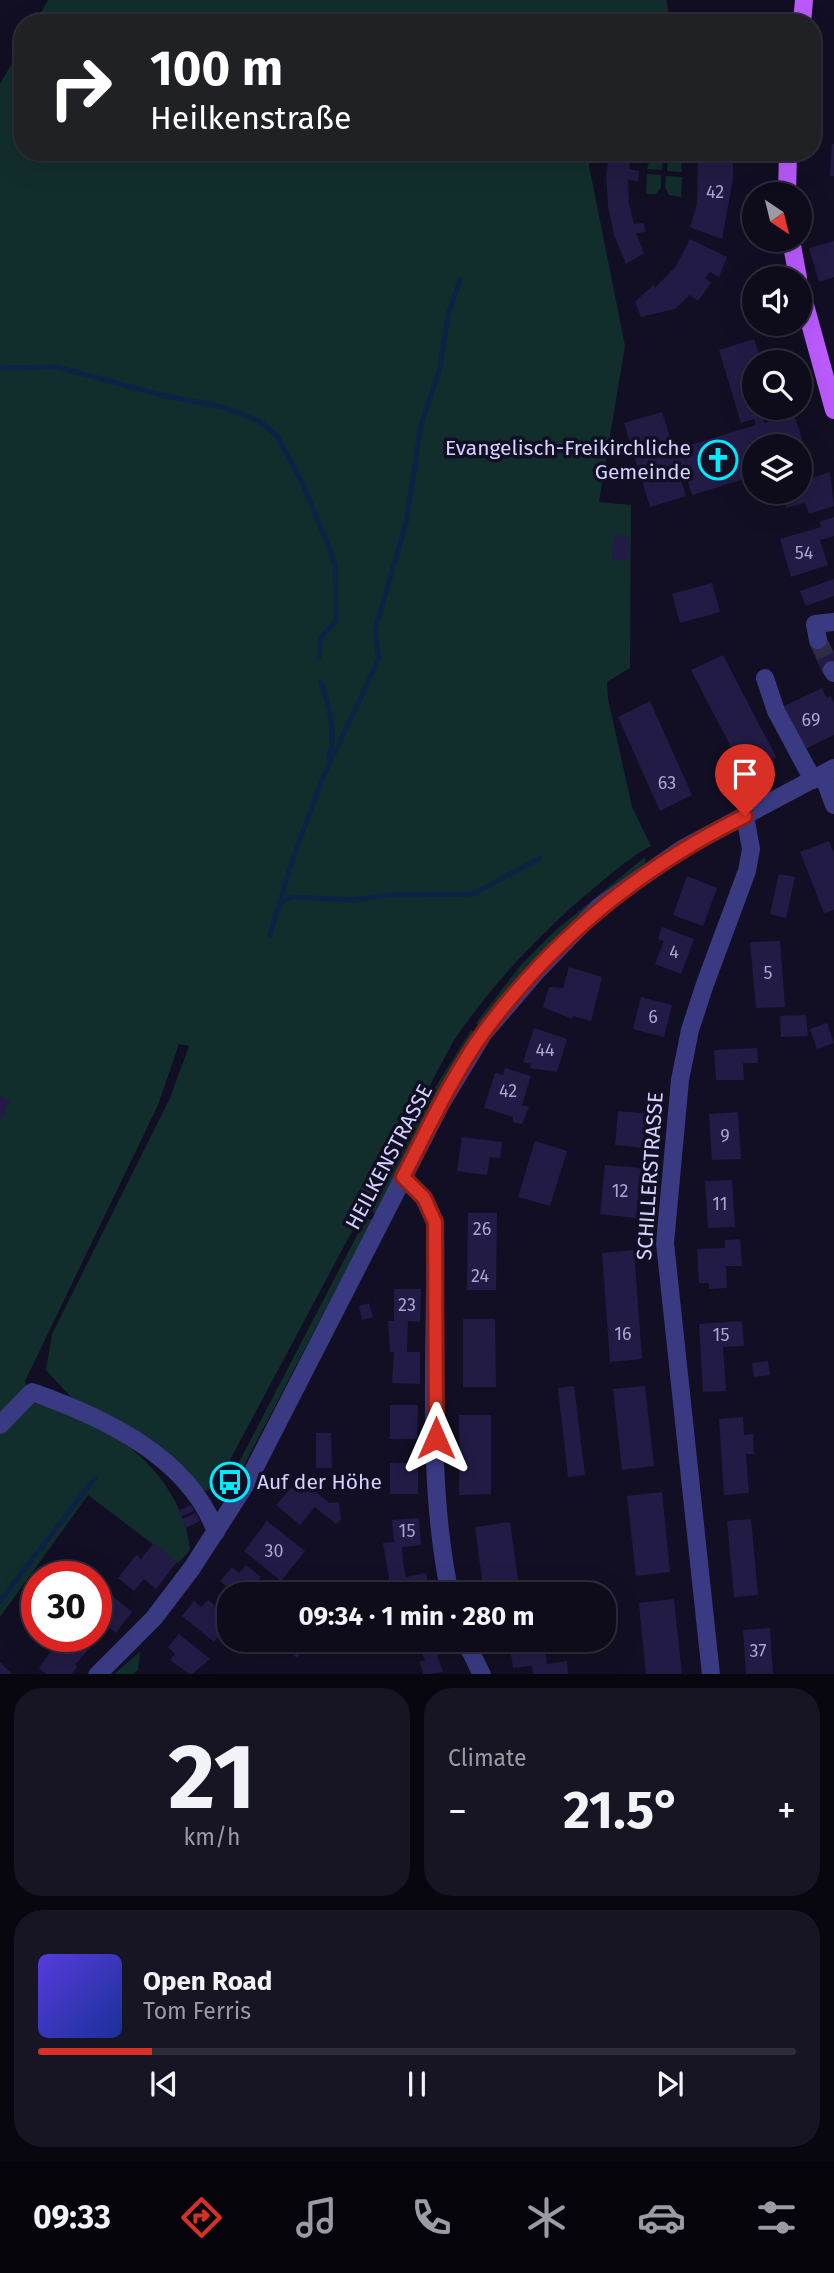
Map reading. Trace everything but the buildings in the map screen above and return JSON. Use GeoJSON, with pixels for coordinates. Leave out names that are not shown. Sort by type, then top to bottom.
{"type":"FeatureCollection","features":[{"type":"Feature","properties":{"kind":"main road"},"geometry":{"type":"LineString","coordinates":[[787,182],[788,161]]}},
{"type":"Feature","properties":{"kind":"main road"},"geometry":{"type":"LineString","coordinates":[[812,330],[834,410]]}},
{"type":"Feature","properties":{"kind":"street"},"geometry":{"type":"LineString","coordinates":[[818,640],[814,624],[834,622]]}},
{"type":"Feature","properties":{"kind":"street"},"geometry":{"type":"LineString","coordinates":[[765,678],[776,710],[823,774],[834,805]]}},
{"type":"Feature","properties":{"kind":"street","name":"HEILKENSTRASSE"},"geometry":{"type":"LineString","coordinates":[[98,1674],[154,1618],[216,1532],[248,1481],[312,1361],[403,1177],[483,1034],[537,971],[599,908],[618,893],[682,849],[823,774]]}},
{"type":"Feature","properties":{"kind":"street","name":"SCHILLERSTRASSE"},"geometry":{"type":"LineString","coordinates":[[711,1674],[665,1243],[680,1080],[690,1030],[747,871],[751,849],[745,816]]}},
{"type":"Feature","properties":{"kind":"street"},"geometry":{"type":"LineString","coordinates":[[403,1177],[424,1198],[435,1222],[438,1521],[448,1582]]}},
{"type":"Feature","properties":{"kind":"street"},"geometry":{"type":"LineString","coordinates":[[0,1426],[32,1392],[109,1424],[156,1456],[192,1487],[207,1507],[216,1532]]}},
{"type":"Feature","properties":{"kind":"street"},"geometry":{"type":"LineString","coordinates":[[471,1652],[482,1674]]}},
{"type":"Feature","properties":{"kind":"green space"},"geometry":{"type":"Polygon","coordinates":[[[48,0],[666,0],[669,14],[40,14],[48,0]]]}},
{"type":"Feature","properties":{"kind":"green space"},"geometry":{"type":"Polygon","coordinates":[[[14,60],[14,161],[589,161],[625,346],[599,502],[631,505],[630,668],[607,682],[608,699],[632,807],[651,846],[628,860],[574,905],[537,941],[485,998],[454,1040],[215,1488],[205,1491],[73,1399],[46,1370],[52,1334],[170,1098],[189,1046],[179,1044],[158,1105],[25,1381],[31,1402],[93,1423],[144,1460],[170,1492],[186,1529],[190,1550],[178,1563],[88,1495],[40,1561],[21,1561],[21,1588],[0,1617],[0,84],[14,60]]]}},
{"type":"Feature","properties":{"kind":"green space"},"geometry":{"type":"Polygon","coordinates":[[[649,161],[663,161],[662,170],[647,169],[649,161]]]}},
{"type":"Feature","properties":{"kind":"green space"},"geometry":{"type":"Polygon","coordinates":[[[668,161],[681,161],[682,172],[667,171],[668,161]]]}},
{"type":"Feature","properties":{"kind":"green space"},"geometry":{"type":"Polygon","coordinates":[[[647,174],[661,175],[661,187],[656,194],[646,194],[647,174]]]}},
{"type":"Feature","properties":{"kind":"green space"},"geometry":{"type":"Polygon","coordinates":[[[666,176],[682,177],[681,197],[669,195],[665,187],[666,176]]]}},
{"type":"Feature","properties":{"kind":"green space"},"geometry":{"type":"Polygon","coordinates":[[[645,857],[646,862],[559,934],[479,1026],[476,1023],[520,966],[556,930],[645,857]]]}},
{"type":"Feature","properties":{"kind":"green space"},"geometry":{"type":"Polygon","coordinates":[[[471,1030],[475,1032],[435,1098],[376,1214],[371,1211],[426,1102],[471,1030]]]}},
{"type":"Feature","properties":{"kind":"green space"},"geometry":{"type":"Polygon","coordinates":[[[366,1218],[372,1220],[240,1473],[235,1470],[366,1218]]]}},
{"type":"Feature","properties":{"kind":"green space"},"geometry":{"type":"Polygon","coordinates":[[[140,1652],[138,1670],[133,1674],[114,1674],[140,1652]]]}},
{"type":"Feature","properties":{"kind":"waterway"},"geometry":{"type":"LineString","coordinates":[[323,777],[379,659],[375,630],[406,523],[421,425],[440,368],[448,315],[460,280]]}},
{"type":"Feature","properties":{"kind":"waterway"},"geometry":{"type":"LineString","coordinates":[[0,368],[57,367],[165,396],[223,407],[259,421],[277,436],[302,482],[335,567],[336,621],[321,637],[319,657]]}},
{"type":"Feature","properties":{"kind":"waterway"},"geometry":{"type":"LineString","coordinates":[[321,682],[332,729],[329,757]]}},
{"type":"Feature","properties":{"kind":"waterway"},"geometry":{"type":"LineString","coordinates":[[270,935],[292,861],[323,777]]}},
{"type":"Feature","properties":{"kind":"waterway"},"geometry":{"type":"LineString","coordinates":[[282,902],[292,897],[353,900],[390,895],[473,894],[540,858]]}},
{"type":"Feature","properties":{"kind":"waterway"},"geometry":{"type":"LineString","coordinates":[[0,1601],[95,1478]]}},
{"type":"Feature","properties":{"kind":"tunnel"},"geometry":{"type":"LineString","coordinates":[[818,640],[832,670]]}},
{"type":"Feature","properties":{"kind":"place","name":"Evangelisch-Freikirchliche Gemeinde"},"geometry":{"type":"Point","coordinates":[718,460]}},
{"type":"Feature","properties":{"kind":"place","name":"Auf der Höhe"},"geometry":{"type":"Point","coordinates":[230,1482]}},
{"type":"Feature","properties":{"kind":"route"},"geometry":{"type":"LineString","coordinates":[[436,1438],[435,1222],[424,1198],[403,1177],[442,1102],[483,1034],[537,971],[599,908],[618,893],[682,849],[745,816]]}}]}
